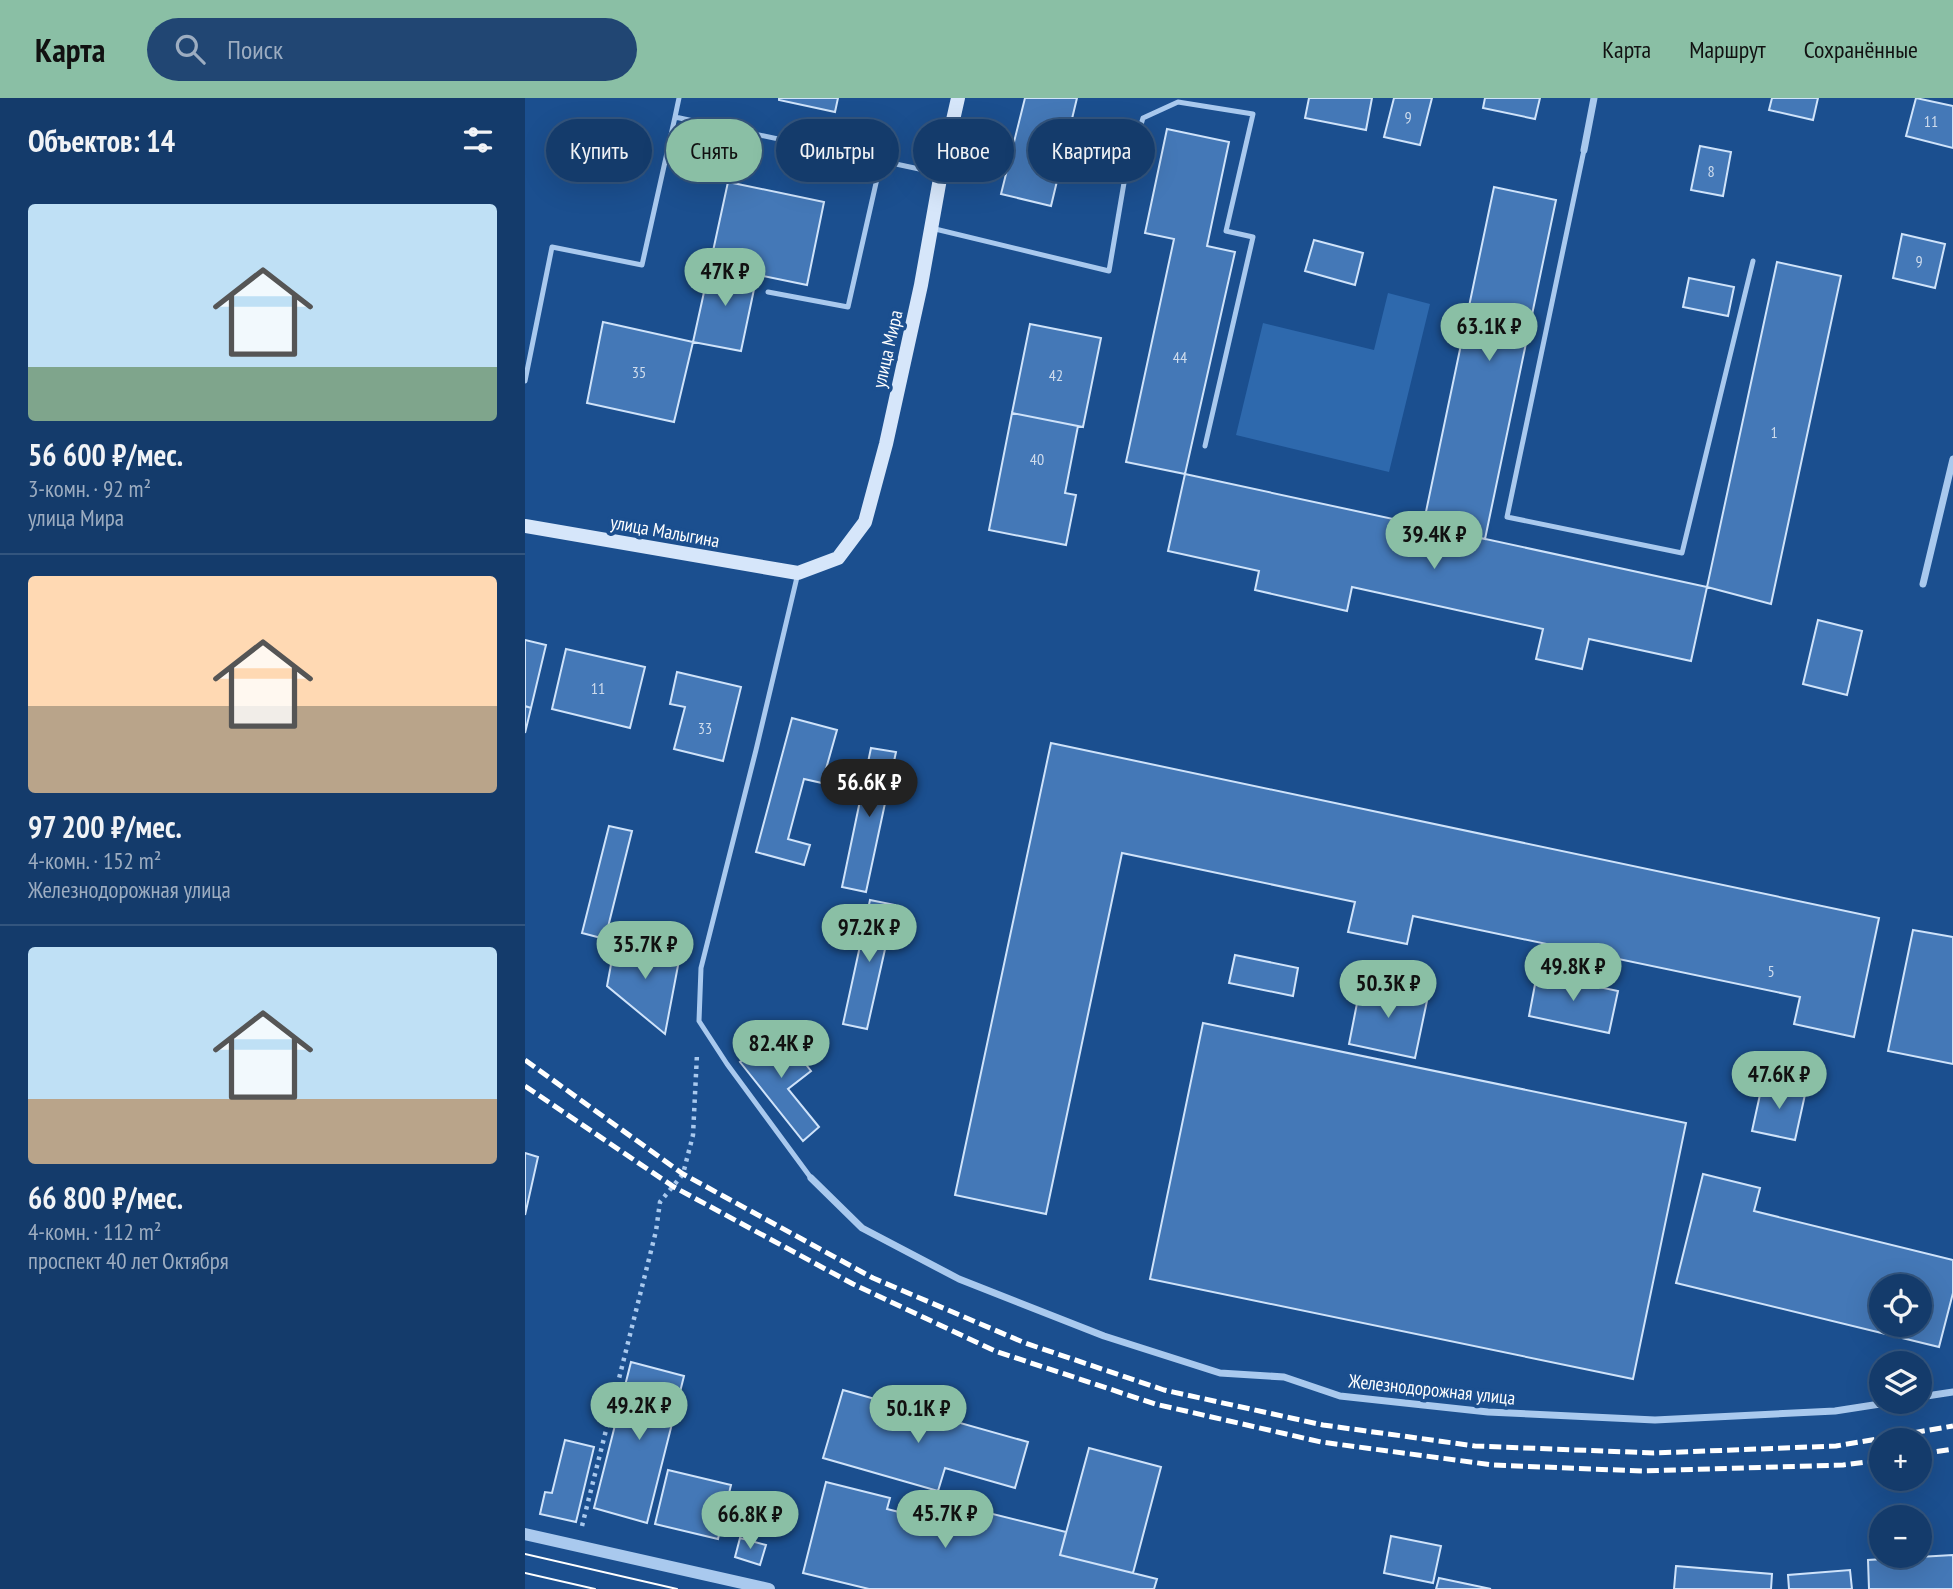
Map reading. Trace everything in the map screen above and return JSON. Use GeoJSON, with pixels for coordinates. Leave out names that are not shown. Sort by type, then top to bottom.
{"type":"FeatureCollection","features":[{"type":"Feature","properties":{"kind":"main road","name":"улица Мира"},"geometry":{"type":"LineString","coordinates":[[953,119],[958,98]]}},
{"type":"Feature","properties":{"kind":"main road","name":"улица Мира"},"geometry":{"type":"LineString","coordinates":[[798,573],[838,558],[865,522],[889,431],[921,285],[939,182]]}},
{"type":"Feature","properties":{"kind":"main road","name":"улица Малыгина"},"geometry":{"type":"LineString","coordinates":[[525,526],[798,573]]}},
{"type":"Feature","properties":{"kind":"street"},"geometry":{"type":"LineString","coordinates":[[1584,150],[1594,98]]}},
{"type":"Feature","properties":{"kind":"street"},"geometry":{"type":"LineString","coordinates":[[1923,584],[1953,459]]}},
{"type":"Feature","properties":{"kind":"street","name":"Железнодорожная улица"},"geometry":{"type":"LineString","coordinates":[[811,1178],[862,1228],[959,1279],[1104,1336],[1220,1373],[1284,1377],[1341,1396],[1488,1412],[1655,1420],[1835,1411],[1869,1406]]}},
{"type":"Feature","properties":{"kind":"street"},"geometry":{"type":"LineString","coordinates":[[1932,1395],[1953,1392]]}},
{"type":"Feature","properties":{"kind":"street"},"geometry":{"type":"LineString","coordinates":[[525,1534],[769,1589]]}},
{"type":"Feature","properties":{"kind":"lane"},"geometry":{"type":"LineString","coordinates":[[525,381],[552,247],[642,265],[679,98]]}},
{"type":"Feature","properties":{"kind":"lane"},"geometry":{"type":"LineString","coordinates":[[931,229],[1109,271],[1125,177],[1143,118],[1178,102],[1195,101],[1252,114],[1226,231],[1253,237],[1205,446]]}},
{"type":"Feature","properties":{"kind":"lane"},"geometry":{"type":"LineString","coordinates":[[675,117],[776,139]]}},
{"type":"Feature","properties":{"kind":"lane"},"geometry":{"type":"LineString","coordinates":[[1584,150],[1507,517],[1682,553],[1753,261]]}},
{"type":"Feature","properties":{"kind":"lane"},"geometry":{"type":"LineString","coordinates":[[768,292],[848,307],[876,182]]}},
{"type":"Feature","properties":{"kind":"lane"},"geometry":{"type":"LineString","coordinates":[[798,573],[701,968],[699,1021],[727,1064],[811,1178]]}},
{"type":"Feature","properties":{"kind":"path"},"geometry":{"type":"LineString","coordinates":[[577,1546],[656,1231],[660,1202],[683,1174],[693,1135],[699,1021]]}},
{"type":"Feature","properties":{"kind":"shaded area"},"geometry":{"type":"Polygon","coordinates":[[[1388,293],[1430,304],[1389,472],[1236,435],[1263,323],[1374,350],[1388,293]]]}},
{"type":"Feature","properties":{"kind":"building"},"geometry":{"type":"Polygon","coordinates":[[[779,98],[838,98],[835,112],[779,98]]]}},
{"type":"Feature","properties":{"kind":"building"},"geometry":{"type":"Polygon","coordinates":[[[1025,98],[1077,98],[1072,119],[1028,119],[1028,182],[1057,182],[1051,206],[1001,194],[1004,182],[1014,182],[1014,142],[1025,98]]]}},
{"type":"Feature","properties":{"kind":"building"},"geometry":{"type":"Polygon","coordinates":[[[1309,98],[1372,98],[1366,130],[1305,118],[1309,98]]]}},
{"type":"Feature","properties":{"kind":"building"},"geometry":{"type":"Polygon","coordinates":[[[1394,98],[1432,98],[1420,145],[1384,137],[1394,98]]]}},
{"type":"Feature","properties":{"kind":"building"},"geometry":{"type":"Polygon","coordinates":[[[1485,98],[1540,98],[1535,119],[1483,108],[1485,98]]]}},
{"type":"Feature","properties":{"kind":"building"},"geometry":{"type":"Polygon","coordinates":[[[1772,98],[1818,98],[1813,120],[1769,110],[1772,98]]]}},
{"type":"Feature","properties":{"kind":"building"},"geometry":{"type":"Polygon","coordinates":[[[1916,98],[1953,106],[1953,148],[1906,136],[1916,98]]]}},
{"type":"Feature","properties":{"kind":"building"},"geometry":{"type":"Polygon","coordinates":[[[1167,129],[1229,142],[1207,246],[1235,252],[1185,474],[1126,462],[1174,239],[1145,233],[1167,129]]]}},
{"type":"Feature","properties":{"kind":"building"},"geometry":{"type":"Polygon","coordinates":[[[1700,146],[1731,152],[1723,196],[1691,190],[1700,146]]]}},
{"type":"Feature","properties":{"kind":"building"},"geometry":{"type":"Polygon","coordinates":[[[728,182],[824,202],[807,285],[710,265],[728,182]]]}},
{"type":"Feature","properties":{"kind":"building"},"geometry":{"type":"Polygon","coordinates":[[[1494,187],[1556,200],[1485,539],[1423,526],[1494,187]]]}},
{"type":"Feature","properties":{"kind":"building"},"geometry":{"type":"Polygon","coordinates":[[[1902,234],[1945,244],[1935,288],[1893,278],[1902,234]]]}},
{"type":"Feature","properties":{"kind":"building"},"geometry":{"type":"Polygon","coordinates":[[[1314,240],[1363,253],[1355,285],[1305,271],[1314,240]]]}},
{"type":"Feature","properties":{"kind":"building"},"geometry":{"type":"Polygon","coordinates":[[[1777,262],[1841,276],[1771,604],[1707,587],[1777,262]]]}},
{"type":"Feature","properties":{"kind":"building"},"geometry":{"type":"Polygon","coordinates":[[[710,265],[757,275],[741,351],[693,342],[710,265]]]}},
{"type":"Feature","properties":{"kind":"building"},"geometry":{"type":"Polygon","coordinates":[[[1689,278],[1734,287],[1728,316],[1683,307],[1689,278]]]}},
{"type":"Feature","properties":{"kind":"building"},"geometry":{"type":"Polygon","coordinates":[[[603,322],[693,342],[674,422],[587,403],[603,322]]]}},
{"type":"Feature","properties":{"kind":"building"},"geometry":{"type":"Polygon","coordinates":[[[1030,324],[1101,338],[1083,427],[1012,413],[1030,324]]]}},
{"type":"Feature","properties":{"kind":"building"},"geometry":{"type":"Polygon","coordinates":[[[1012,413],[1078,426],[1065,493],[1076,495],[1066,545],[989,530],[1012,413]]]}},
{"type":"Feature","properties":{"kind":"building"},"geometry":{"type":"Polygon","coordinates":[[[1185,474],[1707,587],[1691,661],[1589,639],[1582,669],[1536,659],[1543,629],[1352,587],[1347,611],[1255,590],[1259,571],[1168,551],[1185,474]]]}},
{"type":"Feature","properties":{"kind":"building"},"geometry":{"type":"Polygon","coordinates":[[[1818,620],[1862,631],[1847,695],[1803,684],[1818,620]]]}},
{"type":"Feature","properties":{"kind":"building"},"geometry":{"type":"Polygon","coordinates":[[[525,640],[546,645],[531,708],[525,706],[525,640]]]}},
{"type":"Feature","properties":{"kind":"building"},"geometry":{"type":"Polygon","coordinates":[[[566,649],[645,667],[630,728],[552,709],[566,649]]]}},
{"type":"Feature","properties":{"kind":"building"},"geometry":{"type":"Polygon","coordinates":[[[677,672],[741,687],[723,761],[674,749],[685,707],[670,704],[677,672]]]}},
{"type":"Feature","properties":{"kind":"building"},"geometry":{"type":"Polygon","coordinates":[[[525,706],[531,708],[525,733],[525,706]]]}},
{"type":"Feature","properties":{"kind":"building"},"geometry":{"type":"Polygon","coordinates":[[[792,718],[837,730],[822,783],[804,779],[788,839],[810,845],[804,865],[756,852],[792,718]]]}},
{"type":"Feature","properties":{"kind":"building"},"geometry":{"type":"Polygon","coordinates":[[[1051,743],[1879,918],[1854,1037],[1794,1024],[1800,997],[1413,916],[1407,944],[1348,932],[1355,902],[1122,853],[1046,1214],[955,1195],[1051,743]]]}},
{"type":"Feature","properties":{"kind":"building"},"geometry":{"type":"Polygon","coordinates":[[[871,748],[896,752],[866,892],[842,887],[871,748]]]}},
{"type":"Feature","properties":{"kind":"building"},"geometry":{"type":"Polygon","coordinates":[[[609,826],[632,831],[605,939],[582,933],[609,826]]]}},
{"type":"Feature","properties":{"kind":"building"},"geometry":{"type":"Polygon","coordinates":[[[870,900],[895,905],[867,1029],[843,1024],[870,900]]]}},
{"type":"Feature","properties":{"kind":"building"},"geometry":{"type":"Polygon","coordinates":[[[1913,930],[1953,937],[1953,1064],[1888,1051],[1913,930]]]}},
{"type":"Feature","properties":{"kind":"building"},"geometry":{"type":"Polygon","coordinates":[[[615,943],[680,955],[665,1034],[607,986],[615,943]]]}},
{"type":"Feature","properties":{"kind":"building"},"geometry":{"type":"Polygon","coordinates":[[[1235,955],[1298,968],[1293,996],[1229,983],[1235,955]]]}},
{"type":"Feature","properties":{"kind":"building"},"geometry":{"type":"Polygon","coordinates":[[[1537,974],[1618,991],[1609,1033],[1529,1016],[1537,974]]]}},
{"type":"Feature","properties":{"kind":"building"},"geometry":{"type":"Polygon","coordinates":[[[1361,983],[1428,996],[1415,1058],[1349,1044],[1361,983]]]}},
{"type":"Feature","properties":{"kind":"building"},"geometry":{"type":"Polygon","coordinates":[[[1203,1023],[1686,1123],[1633,1379],[1150,1279],[1203,1023]]]}},
{"type":"Feature","properties":{"kind":"building"},"geometry":{"type":"Polygon","coordinates":[[[779,1030],[811,1071],[788,1089],[819,1127],[803,1141],[740,1062],[779,1030]]]}},
{"type":"Feature","properties":{"kind":"building"},"geometry":{"type":"Polygon","coordinates":[[[1763,1081],[1806,1090],[1795,1140],[1752,1131],[1763,1081]]]}},
{"type":"Feature","properties":{"kind":"building"},"geometry":{"type":"Polygon","coordinates":[[[525,1153],[538,1157],[525,1215],[525,1153]]]}},
{"type":"Feature","properties":{"kind":"building"},"geometry":{"type":"Polygon","coordinates":[[[1703,1174],[1760,1188],[1754,1211],[1953,1260],[1953,1293],[1939,1347],[1898,1337],[1932,1337],[1932,1274],[1869,1274],[1869,1330],[1676,1283],[1703,1174]]]}},
{"type":"Feature","properties":{"kind":"building"},"geometry":{"type":"Polygon","coordinates":[[[631,1362],[684,1376],[647,1523],[594,1508],[631,1362]]]}},
{"type":"Feature","properties":{"kind":"building"},"geometry":{"type":"Polygon","coordinates":[[[843,1390],[1028,1442],[1015,1488],[945,1468],[938,1491],[823,1458],[843,1390]]]}},
{"type":"Feature","properties":{"kind":"building"},"geometry":{"type":"Polygon","coordinates":[[[565,1440],[594,1447],[576,1522],[540,1514],[545,1492],[552,1493],[565,1440]]]}},
{"type":"Feature","properties":{"kind":"building"},"geometry":{"type":"Polygon","coordinates":[[[1089,1448],[1161,1467],[1133,1573],[1060,1555],[1089,1448]]]}},
{"type":"Feature","properties":{"kind":"building"},"geometry":{"type":"Polygon","coordinates":[[[668,1470],[731,1485],[718,1539],[655,1524],[668,1470]]]}},
{"type":"Feature","properties":{"kind":"building"},"geometry":{"type":"Polygon","coordinates":[[[826,1482],[890,1498],[887,1509],[931,1520],[936,1500],[1066,1532],[1060,1555],[1157,1579],[1154,1589],[869,1589],[803,1573],[826,1482]]]}},
{"type":"Feature","properties":{"kind":"building"},"geometry":{"type":"Polygon","coordinates":[[[1391,1536],[1441,1546],[1433,1583],[1384,1573],[1391,1536]]]}},
{"type":"Feature","properties":{"kind":"building"},"geometry":{"type":"Polygon","coordinates":[[[740,1538],[766,1545],[760,1565],[735,1557],[740,1538]]]}},
{"type":"Feature","properties":{"kind":"building"},"geometry":{"type":"Polygon","coordinates":[[[1953,1555],[1953,1589],[1869,1589],[1868,1560],[1869,1568],[1932,1568],[1932,1556],[1953,1555]]]}},
{"type":"Feature","properties":{"kind":"building"},"geometry":{"type":"Polygon","coordinates":[[[1676,1566],[1772,1574],[1771,1589],[1674,1589],[1676,1566]]]}},
{"type":"Feature","properties":{"kind":"building"},"geometry":{"type":"Polygon","coordinates":[[[1850,1570],[1852,1589],[1789,1589],[1788,1575],[1850,1570]]]}},
{"type":"Feature","properties":{"kind":"building"},"geometry":{"type":"Polygon","coordinates":[[[1439,1578],[1491,1589],[1436,1589],[1439,1578]]]}},
{"type":"Feature","properties":{"kind":"tram line"},"geometry":{"type":"LineString","coordinates":[[525,1554],[677,1589]]}},
{"type":"Feature","properties":{"kind":"tram line"},"geometry":{"type":"LineString","coordinates":[[525,1573],[595,1589]]}},
{"type":"Feature","properties":{"kind":"railway"},"geometry":{"type":"LineString","coordinates":[[525,1060],[683,1174],[873,1278],[1025,1343],[1164,1390],[1323,1425],[1475,1446],[1654,1453],[1836,1446],[1953,1426]]}},
{"type":"Feature","properties":{"kind":"railway"},"geometry":{"type":"LineString","coordinates":[[525,1086],[674,1187],[853,1284],[995,1351],[1155,1404],[1321,1442],[1493,1465],[1642,1471],[1843,1465],[1869,1462]]}},
{"type":"Feature","properties":{"kind":"railway"},"geometry":{"type":"LineString","coordinates":[[1932,1452],[1953,1449]]}}]}
